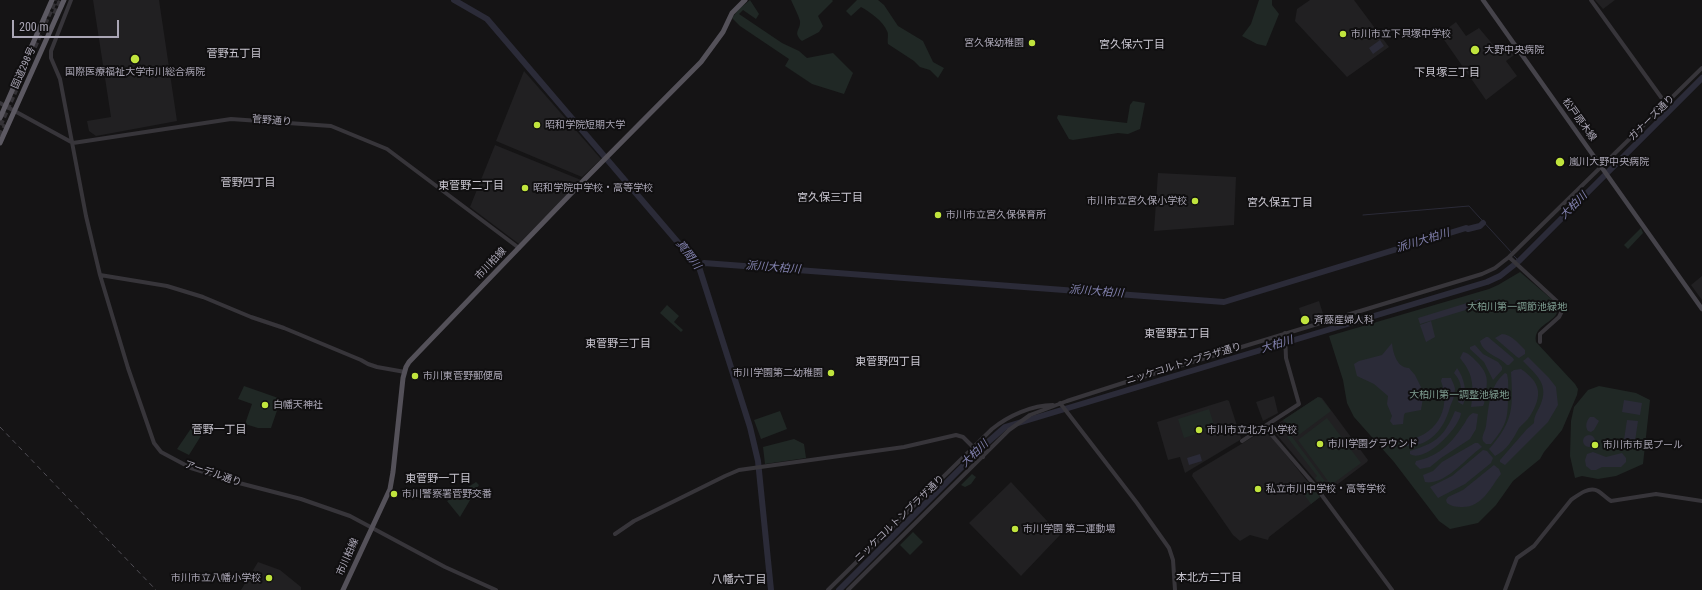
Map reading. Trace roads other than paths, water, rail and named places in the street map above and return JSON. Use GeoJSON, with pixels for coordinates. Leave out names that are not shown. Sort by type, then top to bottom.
{"type":"FeatureCollection","features":[{"type":"Feature","properties":{"kind":"highway","name":"国道298号"},"geometry":{"type":"LineString","coordinates":[[0,118],[52,0]]}},
{"type":"Feature","properties":{"kind":"highway","name":"国道298号"},"geometry":{"type":"LineString","coordinates":[[0,143],[48,39],[64,0]]}},
{"type":"Feature","properties":{"kind":"main road","name":"市川柏線"},"geometry":{"type":"LineString","coordinates":[[343,590],[387,497],[392,480],[404,372],[410,362],[606,158],[701,62],[723,32],[732,13],[745,0]]}},
{"type":"Feature","properties":{"kind":"main road","name":"松戸原木線"},"geometry":{"type":"LineString","coordinates":[[1483,0],[1702,309]]}},
{"type":"Feature","properties":{"kind":"street","name":"アーデル通り"},"geometry":{"type":"LineString","coordinates":[[71,0],[53,43],[51,58],[60,79],[86,216],[100,275],[151,438],[162,452],[191,468],[239,484],[301,499],[342,513],[372,527],[445,567],[496,590]]}},
{"type":"Feature","properties":{"kind":"street"},"geometry":{"type":"LineString","coordinates":[[1591,0],[1666,104]]}},
{"type":"Feature","properties":{"kind":"street","name":"ガナーズ通り"},"geometry":{"type":"LineString","coordinates":[[1603,169],[1702,68]]}},
{"type":"Feature","properties":{"kind":"street"},"geometry":{"type":"LineString","coordinates":[[0,103],[73,143]]}},
{"type":"Feature","properties":{"kind":"street","name":"菅野通り"},"geometry":{"type":"LineString","coordinates":[[73,143],[231,119],[332,126],[387,149],[519,248]]}},
{"type":"Feature","properties":{"kind":"street","name":"ニッケコルトンプラザ通り"},"geometry":{"type":"LineString","coordinates":[[828,590],[992,429],[1005,420],[1027,411],[1047,405],[1061,405],[1482,274],[1511,259],[1603,169]]}},
{"type":"Feature","properties":{"kind":"street"},"geometry":{"type":"LineString","coordinates":[[1511,259],[1558,302],[1563,309],[1559,317],[1540,334],[1540,342]]}},
{"type":"Feature","properties":{"kind":"street"},"geometry":{"type":"LineString","coordinates":[[100,275],[167,286],[203,297],[251,317],[284,328],[368,364],[404,372]]}},
{"type":"Feature","properties":{"kind":"street"},"geometry":{"type":"LineString","coordinates":[[1242,440],[1299,404],[1287,363],[1285,336]]}},
{"type":"Feature","properties":{"kind":"street","name":"ニッケコルトンプラザ通り"},"geometry":{"type":"LineString","coordinates":[[848,590],[1003,436],[1024,418],[1054,405]]}},
{"type":"Feature","properties":{"kind":"street"},"geometry":{"type":"LineString","coordinates":[[1061,405],[1137,503],[1169,548],[1173,560],[1175,590]]}},
{"type":"Feature","properties":{"kind":"street"},"geometry":{"type":"LineString","coordinates":[[1264,426],[1312,482],[1392,590]]}},
{"type":"Feature","properties":{"kind":"street"},"geometry":{"type":"LineString","coordinates":[[615,534],[634,521],[736,471],[904,447],[956,435],[963,437],[982,456]]}},
{"type":"Feature","properties":{"kind":"street"},"geometry":{"type":"LineString","coordinates":[[1506,590],[1519,555],[1534,546],[1571,500],[1588,490],[1596,490],[1611,501],[1656,494],[1702,501]]}},
{"type":"Feature","properties":{"kind":"water"},"geometry":{"type":"Polygon","coordinates":[[[1380,40],[1384,46],[1373,54],[1369,48],[1380,40]]]}},
{"type":"Feature","properties":{"kind":"water"},"geometry":{"type":"Polygon","coordinates":[[[1480,299],[1482,305],[1420,324],[1418,318],[1480,299]]]}},
{"type":"Feature","properties":{"kind":"water"},"geometry":{"type":"Polygon","coordinates":[[[1431,321],[1435,337],[1426,342],[1420,325],[1431,321]]]}},
{"type":"Feature","properties":{"kind":"water"},"geometry":{"type":"Polygon","coordinates":[[[1505,334],[1515,340],[1525,350],[1525,354],[1519,358],[1517,357],[1495,338],[1505,334]]]}},
{"type":"Feature","properties":{"kind":"water"},"geometry":{"type":"Polygon","coordinates":[[[1488,337],[1513,358],[1514,360],[1509,365],[1484,349],[1480,341],[1488,337]]]}},
{"type":"Feature","properties":{"kind":"water"},"geometry":{"type":"Polygon","coordinates":[[[1392,343],[1396,359],[1401,366],[1409,368],[1415,375],[1421,387],[1419,391],[1423,398],[1421,410],[1405,413],[1403,424],[1393,425],[1390,421],[1392,416],[1387,404],[1388,396],[1374,384],[1357,376],[1354,364],[1359,361],[1382,355],[1392,343]]]}},
{"type":"Feature","properties":{"kind":"water"},"geometry":{"type":"Polygon","coordinates":[[[1475,345],[1483,354],[1498,362],[1502,367],[1502,370],[1493,380],[1484,362],[1470,349],[1470,347],[1475,345]]]}},
{"type":"Feature","properties":{"kind":"water"},"geometry":{"type":"Polygon","coordinates":[[[1463,352],[1472,357],[1485,374],[1487,386],[1483,406],[1471,407],[1472,382],[1465,365],[1460,358],[1463,352]]]}},
{"type":"Feature","properties":{"kind":"water"},"geometry":{"type":"Polygon","coordinates":[[[1528,357],[1556,387],[1558,405],[1548,422],[1505,465],[1500,462],[1500,460],[1534,423],[1535,416],[1543,398],[1540,380],[1523,361],[1528,357]]]}},
{"type":"Feature","properties":{"kind":"water"},"geometry":{"type":"Polygon","coordinates":[[[1457,368],[1462,376],[1465,391],[1463,405],[1458,402],[1461,387],[1459,380],[1454,373],[1457,368]]]}},
{"type":"Feature","properties":{"kind":"water"},"geometry":{"type":"Polygon","coordinates":[[[1521,369],[1533,379],[1536,384],[1538,390],[1537,402],[1530,416],[1519,428],[1509,444],[1503,451],[1495,456],[1489,449],[1503,430],[1510,413],[1512,404],[1511,372],[1521,369]]]}},
{"type":"Feature","properties":{"kind":"water"},"geometry":{"type":"Polygon","coordinates":[[[1505,373],[1507,374],[1508,383],[1507,417],[1496,438],[1491,444],[1486,444],[1482,437],[1486,426],[1489,404],[1496,384],[1505,373]]]}},
{"type":"Feature","properties":{"kind":"water"},"geometry":{"type":"Polygon","coordinates":[[[1442,378],[1451,378],[1455,389],[1444,423],[1429,440],[1414,446],[1405,446],[1402,443],[1403,441],[1414,439],[1424,434],[1438,421],[1444,402],[1444,392],[1441,381],[1442,378]]]}},
{"type":"Feature","properties":{"kind":"water"},"geometry":{"type":"Polygon","coordinates":[[[1624,400],[1642,403],[1640,415],[1622,412],[1624,400]]]}},
{"type":"Feature","properties":{"kind":"water"},"geometry":{"type":"Polygon","coordinates":[[[1455,411],[1461,413],[1459,419],[1455,427],[1441,442],[1424,454],[1416,456],[1410,454],[1410,451],[1433,442],[1438,438],[1447,427],[1455,411]]]}},
{"type":"Feature","properties":{"kind":"water"},"geometry":{"type":"Polygon","coordinates":[[[1473,413],[1478,414],[1476,429],[1470,439],[1430,467],[1420,469],[1415,464],[1416,461],[1437,453],[1448,445],[1468,417],[1473,413]]]}},
{"type":"Feature","properties":{"kind":"water"},"geometry":{"type":"Polygon","coordinates":[[[1590,417],[1594,417],[1599,421],[1594,430],[1591,432],[1588,431],[1586,426],[1590,417]]]}},
{"type":"Feature","properties":{"kind":"water"},"geometry":{"type":"Polygon","coordinates":[[[1627,420],[1638,421],[1634,448],[1623,446],[1627,420]]]}},
{"type":"Feature","properties":{"kind":"water"},"geometry":{"type":"Polygon","coordinates":[[[1587,435],[1591,435],[1595,441],[1591,447],[1587,447],[1583,443],[1583,439],[1587,435]]]}},
{"type":"Feature","properties":{"kind":"water"},"geometry":{"type":"Polygon","coordinates":[[[1475,443],[1478,443],[1482,447],[1455,470],[1440,480],[1425,482],[1423,475],[1433,471],[1442,462],[1475,443]]]}},
{"type":"Feature","properties":{"kind":"water"},"geometry":{"type":"Polygon","coordinates":[[[1483,450],[1487,451],[1493,458],[1491,463],[1465,484],[1438,498],[1430,487],[1452,476],[1483,450]]]}},
{"type":"Feature","properties":{"kind":"water"},"geometry":{"type":"Polygon","coordinates":[[[1593,452],[1606,457],[1622,453],[1626,458],[1626,462],[1621,467],[1602,467],[1596,470],[1591,470],[1586,466],[1585,460],[1587,454],[1593,452]]]}},
{"type":"Feature","properties":{"kind":"water"},"geometry":{"type":"Polygon","coordinates":[[[1200,454],[1202,461],[1189,465],[1187,458],[1200,454]]]}},
{"type":"Feature","properties":{"kind":"water"},"geometry":{"type":"Polygon","coordinates":[[[1494,465],[1499,469],[1501,474],[1480,501],[1475,504],[1461,507],[1447,503],[1446,500],[1448,497],[1463,490],[1494,465]]]}},
{"type":"Feature","properties":{"kind":"waterway","name":"真間川"},"geometry":{"type":"LineString","coordinates":[[454,0],[487,19],[699,267],[750,427],[758,461],[771,590]]}},
{"type":"Feature","properties":{"kind":"waterway","name":"大柏川"},"geometry":{"type":"LineString","coordinates":[[839,590],[980,449],[1005,427],[1487,282],[1500,276],[1519,261],[1702,78]]}},
{"type":"Feature","properties":{"kind":"waterway","name":"派川大柏川"},"geometry":{"type":"LineString","coordinates":[[1363,215],[1469,206],[1512,253]]}},
{"type":"Feature","properties":{"kind":"waterway","name":"派川大柏川"},"geometry":{"type":"LineString","coordinates":[[699,267],[704,263],[1224,302],[1466,228],[1468,229],[1480,226],[1483,223]]}},
{"type":"Feature","properties":{"kind":"waterway","name":"派川大柏川"},"geometry":{"type":"LineString","coordinates":[[1514,256],[1519,261]]}},
{"type":"Feature","properties":{"kind":"tunnel"},"geometry":{"type":"LineString","coordinates":[[0,125],[55,0]]}},
{"type":"Feature","properties":{"kind":"tunnel"},"geometry":{"type":"LineString","coordinates":[[55,14],[61,0]]}},
{"type":"Feature","properties":{"kind":"tunnel"},"geometry":{"type":"LineString","coordinates":[[0,136],[6,125]]}},
{"type":"Feature","properties":{"kind":"railway"},"geometry":{"type":"LineString","coordinates":[[0,427],[156,590]]}},
{"type":"Feature","properties":{"kind":"place","name":"市川市立下貝塚中学校"},"geometry":{"type":"Point","coordinates":[1343,34]}},
{"type":"Feature","properties":{"kind":"place","name":"宮久保幼稚園"},"geometry":{"type":"Point","coordinates":[1032,43]}},
{"type":"Feature","properties":{"kind":"place","name":"大野中央病院"},"geometry":{"type":"Point","coordinates":[1475,50]}},
{"type":"Feature","properties":{"kind":"place","name":"国際医療福祉大学市川総合病院"},"geometry":{"type":"Point","coordinates":[135,59]}},
{"type":"Feature","properties":{"kind":"place","name":"昭和学院短期大学"},"geometry":{"type":"Point","coordinates":[537,125]}},
{"type":"Feature","properties":{"kind":"place","name":"嵐川大野中央病院"},"geometry":{"type":"Point","coordinates":[1560,162]}},
{"type":"Feature","properties":{"kind":"place","name":"昭和学院中学校・高等学校"},"geometry":{"type":"Point","coordinates":[525,188]}},
{"type":"Feature","properties":{"kind":"place","name":"市川市立宮久保小学校"},"geometry":{"type":"Point","coordinates":[1195,201]}},
{"type":"Feature","properties":{"kind":"place","name":"市川市立宮久保保育所"},"geometry":{"type":"Point","coordinates":[938,215]}},
{"type":"Feature","properties":{"kind":"place","name":"斉藤産婦人科"},"geometry":{"type":"Point","coordinates":[1305,320]}},
{"type":"Feature","properties":{"kind":"place","name":"市川学園第二幼稚園"},"geometry":{"type":"Point","coordinates":[831,373]}},
{"type":"Feature","properties":{"kind":"place","name":"市川東菅野郵便局"},"geometry":{"type":"Point","coordinates":[415,376]}},
{"type":"Feature","properties":{"kind":"place","name":"白幡天神社"},"geometry":{"type":"Point","coordinates":[265,405]}},
{"type":"Feature","properties":{"kind":"place","name":"市川市立北方小学校"},"geometry":{"type":"Point","coordinates":[1199,430]}},
{"type":"Feature","properties":{"kind":"place","name":"市川学園グラウンド"},"geometry":{"type":"Point","coordinates":[1320,444]}},
{"type":"Feature","properties":{"kind":"place","name":"市川市市民プール"},"geometry":{"type":"Point","coordinates":[1595,445]}},
{"type":"Feature","properties":{"kind":"place","name":"私立市川中学校・高等学校"},"geometry":{"type":"Point","coordinates":[1258,489]}},
{"type":"Feature","properties":{"kind":"place","name":"市川警察署菅野交番"},"geometry":{"type":"Point","coordinates":[394,494]}},
{"type":"Feature","properties":{"kind":"place","name":"市川学園 第二運動場"},"geometry":{"type":"Point","coordinates":[1015,529]}},
{"type":"Feature","properties":{"kind":"place","name":"市川市立八幡小学校"},"geometry":{"type":"Point","coordinates":[269,578]}},
{"type":"Feature","properties":{"kind":"district","name":"宮久保六丁目"},"geometry":{"type":"Point","coordinates":[1132,45]}},
{"type":"Feature","properties":{"kind":"district","name":"菅野五丁目"},"geometry":{"type":"Point","coordinates":[234,54]}},
{"type":"Feature","properties":{"kind":"district","name":"下貝塚三丁目"},"geometry":{"type":"Point","coordinates":[1447,73]}},
{"type":"Feature","properties":{"kind":"district","name":"菅野四丁目"},"geometry":{"type":"Point","coordinates":[248,183]}},
{"type":"Feature","properties":{"kind":"district","name":"東菅野二丁目"},"geometry":{"type":"Point","coordinates":[471,186]}},
{"type":"Feature","properties":{"kind":"district","name":"宮久保三丁目"},"geometry":{"type":"Point","coordinates":[830,198]}},
{"type":"Feature","properties":{"kind":"district","name":"宮久保五丁目"},"geometry":{"type":"Point","coordinates":[1280,203]}},
{"type":"Feature","properties":{"kind":"district","name":"東菅野五丁目"},"geometry":{"type":"Point","coordinates":[1177,334]}},
{"type":"Feature","properties":{"kind":"district","name":"東菅野三丁目"},"geometry":{"type":"Point","coordinates":[618,344]}},
{"type":"Feature","properties":{"kind":"district","name":"東菅野四丁目"},"geometry":{"type":"Point","coordinates":[888,362]}},
{"type":"Feature","properties":{"kind":"district","name":"菅野一丁目"},"geometry":{"type":"Point","coordinates":[219,430]}},
{"type":"Feature","properties":{"kind":"district","name":"東菅野一丁目"},"geometry":{"type":"Point","coordinates":[438,479]}},
{"type":"Feature","properties":{"kind":"district","name":"本北方二丁目"},"geometry":{"type":"Point","coordinates":[1209,578]}},
{"type":"Feature","properties":{"kind":"district","name":"八幡六丁目"},"geometry":{"type":"Point","coordinates":[739,580]}},
{"type":"Feature","properties":{"kind":"park label","name":"大柏川第一調節池緑地"},"geometry":{"type":"Point","coordinates":[1517,307]}},
{"type":"Feature","properties":{"kind":"park label","name":"大柏川第一調整池緑地"},"geometry":{"type":"Point","coordinates":[1459,395]}}]}
